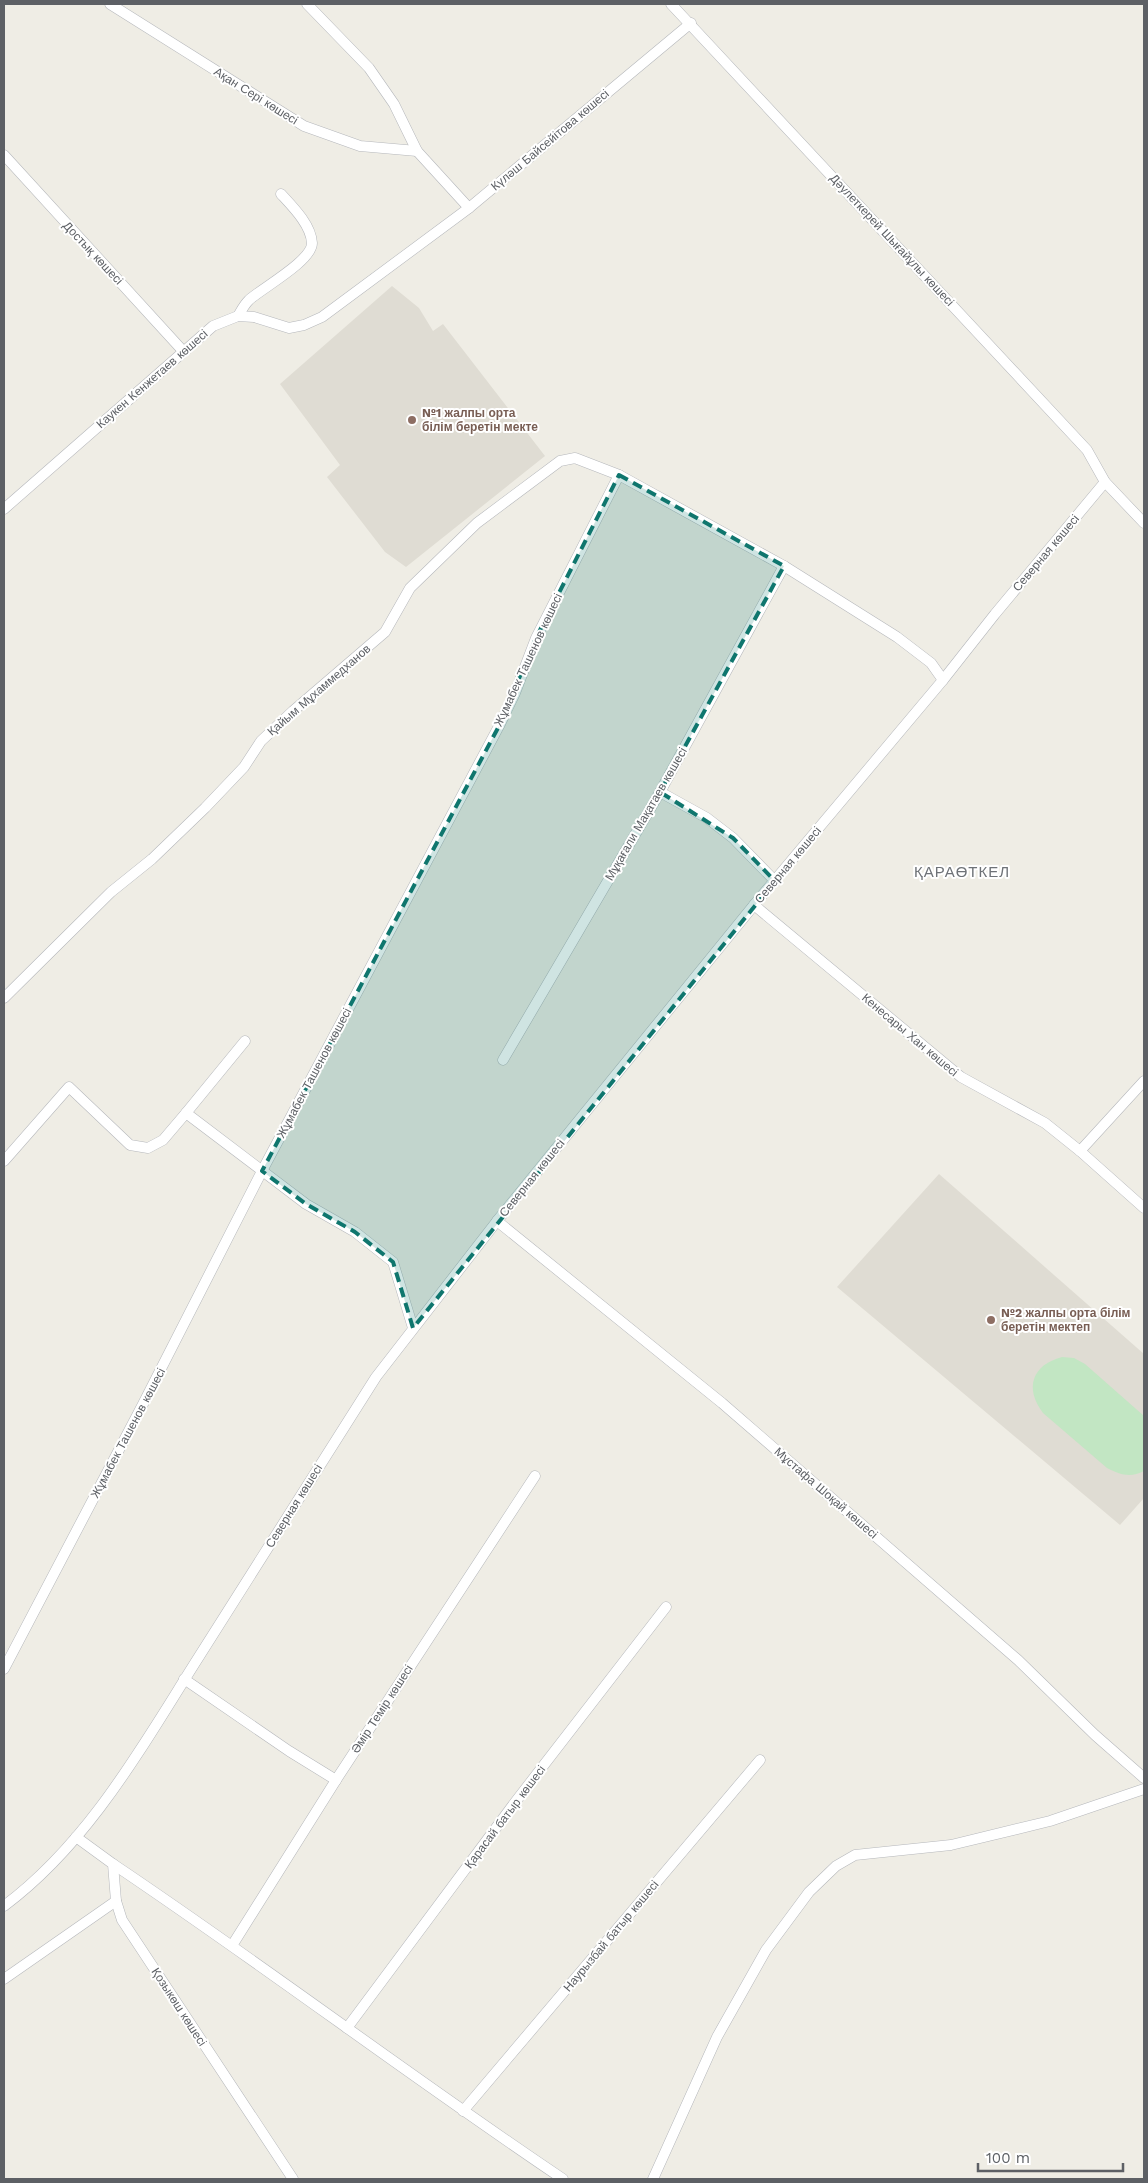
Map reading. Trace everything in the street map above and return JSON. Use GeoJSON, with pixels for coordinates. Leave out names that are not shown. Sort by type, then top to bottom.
{"type":"FeatureCollection","features":[{"type":"Feature","properties":{"kind":"street","name":"Ақан Сері көшесі"},"geometry":{"type":"LineString","coordinates":[[110,4],[304,126],[360,146],[417,150]]}},
{"type":"Feature","properties":{"kind":"street"},"geometry":{"type":"LineString","coordinates":[[281,194],[302,219],[312,242],[311,247],[296,265],[247,302],[238,316],[254,317],[289,328],[304,325],[322,317],[469,208],[417,150],[394,104],[369,68],[307,4]]}},
{"type":"Feature","properties":{"kind":"street","name":"Дәулеткерей Шығайұлы көшесі"},"geometry":{"type":"LineString","coordinates":[[671,4],[691,23],[1087,450],[1105,482],[1144,523]]}},
{"type":"Feature","properties":{"kind":"street","name":"Күләш Байсейітова көшесі"},"geometry":{"type":"LineString","coordinates":[[469,208],[691,23]]}},
{"type":"Feature","properties":{"kind":"street","name":"Достық көшесі"},"geometry":{"type":"LineString","coordinates":[[4,155],[183,351]]}},
{"type":"Feature","properties":{"kind":"street","name":"Каукен Кенжетаев көшесі"},"geometry":{"type":"LineString","coordinates":[[4,509],[213,326],[238,316]]}},
{"type":"Feature","properties":{"kind":"street","name":"Қайым Мұхаммедханов"},"geometry":{"type":"LineString","coordinates":[[4,998],[111,892],[152,859],[205,808],[244,767],[261,741],[385,632],[410,588],[470,529],[560,461],[575,458],[619,475]]}},
{"type":"Feature","properties":{"kind":"street"},"geometry":{"type":"LineString","coordinates":[[619,475],[784,566],[897,637],[930,663],[944,680]]}},
{"type":"Feature","properties":{"kind":"street","name":"Жұмабек Ташенов көшесі"},"geometry":{"type":"LineString","coordinates":[[4,1669],[148,1395],[262,1171],[503,718],[515,693],[536,638],[619,475]]}},
{"type":"Feature","properties":{"kind":"street","name":"Северная көшесі"},"geometry":{"type":"LineString","coordinates":[[4,1906],[25,1890],[76,1837],[138,1756],[184,1679],[376,1377],[497,1221],[754,905],[861,775],[944,680],[995,614],[1105,482]]}},
{"type":"Feature","properties":{"kind":"street","name":"Мұқағали Мақатаев көшесі"},"geometry":{"type":"LineString","coordinates":[[503,1060],[660,792],[784,566]]}},
{"type":"Feature","properties":{"kind":"street"},"geometry":{"type":"LineString","coordinates":[[660,792],[707,818],[726,833],[775,881]]}},
{"type":"Feature","properties":{"kind":"street","name":"Кенесары Хан көшесі"},"geometry":{"type":"LineString","coordinates":[[754,905],[961,1077],[1045,1123],[1080,1151],[1144,1208]]}},
{"type":"Feature","properties":{"kind":"street"},"geometry":{"type":"LineString","coordinates":[[4,1161],[69,1087],[130,1145],[148,1148],[168,1134],[245,1041]]}},
{"type":"Feature","properties":{"kind":"street"},"geometry":{"type":"LineString","coordinates":[[1080,1151],[1144,1081]]}},
{"type":"Feature","properties":{"kind":"street"},"geometry":{"type":"LineString","coordinates":[[186,1113],[306,1204],[355,1232],[392,1262],[414,1328]]}},
{"type":"Feature","properties":{"kind":"street","name":"Мұстафа Шоқай көшесі"},"geometry":{"type":"LineString","coordinates":[[497,1221],[722,1403],[1018,1660],[1095,1736],[1144,1778]]}},
{"type":"Feature","properties":{"kind":"street","name":"Әмір Темір көшесі"},"geometry":{"type":"LineString","coordinates":[[233,1944],[336,1780],[535,1476]]}},
{"type":"Feature","properties":{"kind":"street","name":"Қарасай батыр көшесі"},"geometry":{"type":"LineString","coordinates":[[346,2028],[516,1801],[666,1608]]}},
{"type":"Feature","properties":{"kind":"street"},"geometry":{"type":"LineString","coordinates":[[184,1679],[289,1751],[336,1780]]}},
{"type":"Feature","properties":{"kind":"street","name":"Наурызбай батыр көшесі"},"geometry":{"type":"LineString","coordinates":[[463,2112],[760,1760]]}},
{"type":"Feature","properties":{"kind":"street"},"geometry":{"type":"LineString","coordinates":[[653,2179],[717,2038],[766,1950],[809,1892],[836,1866],[855,1855],[951,1845],[1050,1821],[1144,1789]]}},
{"type":"Feature","properties":{"kind":"street"},"geometry":{"type":"LineString","coordinates":[[76,1837],[233,1944],[463,2112],[563,2179]]}},
{"type":"Feature","properties":{"kind":"street","name":"Қозыкөш көшесі"},"geometry":{"type":"LineString","coordinates":[[113,1864],[116,1901],[122,1920],[293,2179]]}},
{"type":"Feature","properties":{"kind":"street"},"geometry":{"type":"LineString","coordinates":[[4,1979],[116,1901]]}},
{"type":"Feature","properties":{"kind":"highlighted area"},"geometry":{"type":"Polygon","coordinates":[[[619,475],[784,566],[660,792],[733,838],[775,881],[413,1328],[393,1262],[355,1232],[306,1204],[262,1171],[499,726],[536,638],[619,475]]]}},
{"type":"Feature","properties":{"kind":"shaded area","name":"№1 жалпы орта білім беретін мекте"},"geometry":{"type":"Polygon","coordinates":[[[392,286],[419,308],[433,331],[443,324],[545,456],[406,567],[385,552],[327,477],[340,465],[280,384],[392,286]]]}},
{"type":"Feature","properties":{"kind":"shaded area","name":"№2 жалпы орта білім беретін мектеп"},"geometry":{"type":"Polygon","coordinates":[[[939,1174],[1144,1354],[1144,1498],[1120,1525],[837,1287],[939,1174]]]}},
{"type":"Feature","properties":{"kind":"green space"},"geometry":{"type":"Polygon","coordinates":[[[1062,1357],[1074,1358],[1085,1364],[1144,1416],[1144,1471],[1126,1475],[1107,1468],[1043,1413],[1034,1395],[1034,1379],[1044,1366],[1062,1357]]]}},
{"type":"Feature","properties":{"kind":"place","name":"№1 жалпы орта білім беретін мекте"},"geometry":{"type":"Point","coordinates":[412,420]}},
{"type":"Feature","properties":{"kind":"place","name":"№2 жалпы орта білім беретін мектеп"},"geometry":{"type":"Point","coordinates":[991,1320]}},
{"type":"Feature","properties":{"kind":"district","name":"ҚАРАӨТКЕЛ"},"geometry":{"type":"Point","coordinates":[962,872]}}]}
